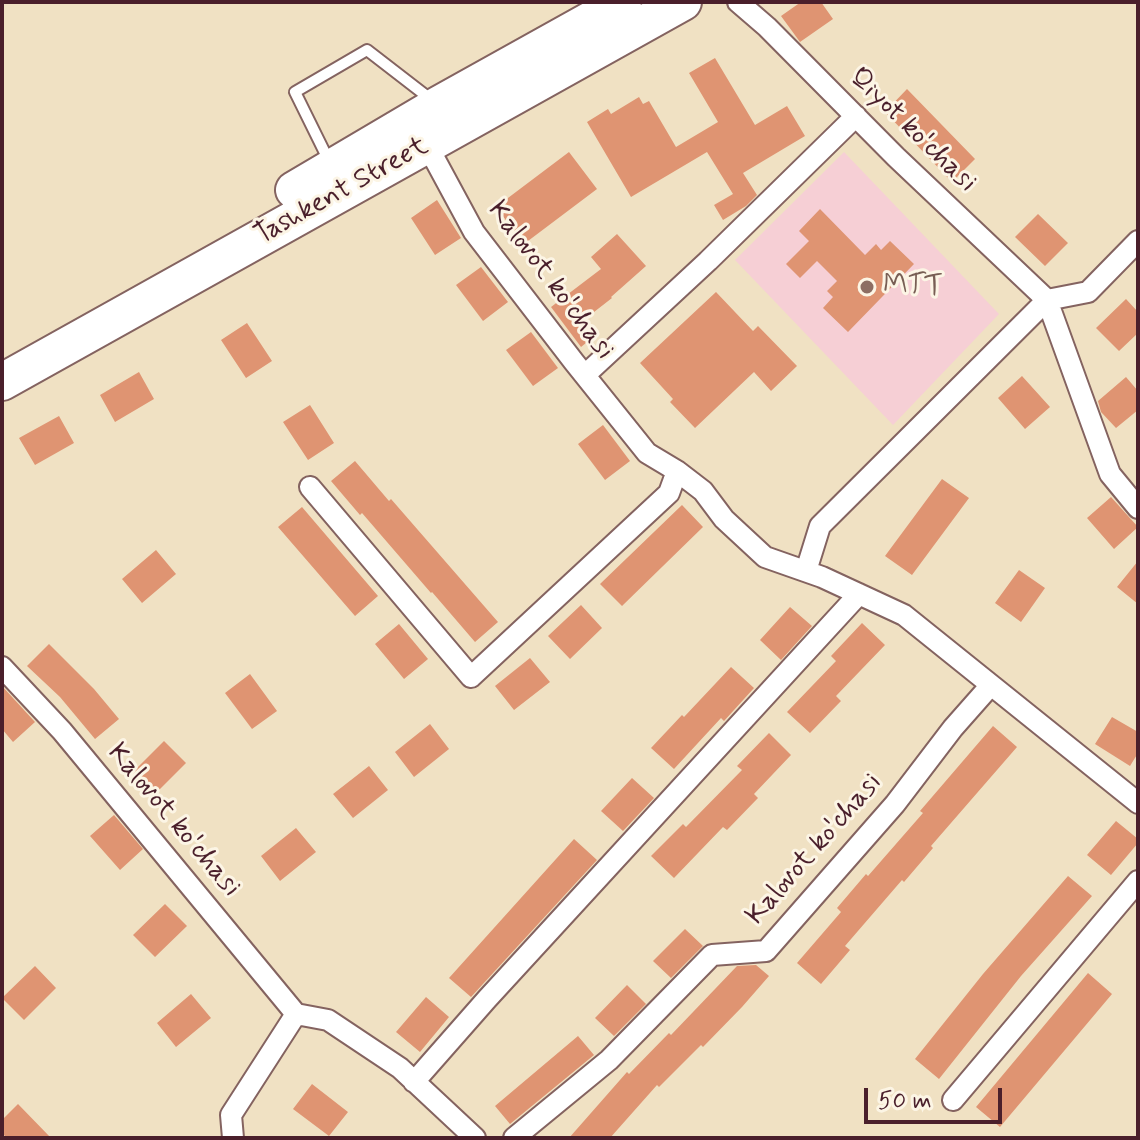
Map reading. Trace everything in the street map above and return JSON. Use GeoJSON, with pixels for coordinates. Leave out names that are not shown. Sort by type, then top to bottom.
{"type":"FeatureCollection","features":[{"type":"Feature","properties":{"kind":"highway","name":"Tashkent Street"},"geometry":{"type":"LineString","coordinates":[[2,355],[623,2]]}},
{"type":"Feature","properties":{"kind":"highway","name":"Tashkent Street"},"geometry":{"type":"LineString","coordinates":[[2,382],[683,2]]}},
{"type":"Feature","properties":{"kind":"street","name":"Qiyot ko'chasi"},"geometry":{"type":"LineString","coordinates":[[738,2],[1047,300],[1110,474],[1138,508]]}},
{"type":"Feature","properties":{"kind":"street"},"geometry":{"type":"LineString","coordinates":[[585,375],[708,261],[856,116]]}},
{"type":"Feature","properties":{"kind":"street","name":"Kalovot ko'chasi"},"geometry":{"type":"LineString","coordinates":[[427,145],[474,232],[647,453],[703,491],[724,519],[765,557],[806,571],[904,615],[1138,803]]}},
{"type":"Feature","properties":{"kind":"street"},"geometry":{"type":"LineString","coordinates":[[806,571],[820,526],[1047,300],[1088,292],[1138,241]]}},
{"type":"Feature","properties":{"kind":"street"},"geometry":{"type":"LineString","coordinates":[[310,487],[471,677],[669,493],[677,471]]}},
{"type":"Feature","properties":{"kind":"street"},"geometry":{"type":"LineString","coordinates":[[414,1082],[859,594]]}},
{"type":"Feature","properties":{"kind":"street","name":"Kalovot ko'chasi"},"geometry":{"type":"LineString","coordinates":[[2,667],[62,731],[296,1014]]}},
{"type":"Feature","properties":{"kind":"street","name":"Kalovot ko'chasi"},"geometry":{"type":"LineString","coordinates":[[514,1138],[609,1060],[712,955],[766,951],[895,804],[953,728],[991,685]]}},
{"type":"Feature","properties":{"kind":"street"},"geometry":{"type":"LineString","coordinates":[[953,1100],[1138,881]]}},
{"type":"Feature","properties":{"kind":"street"},"geometry":{"type":"LineString","coordinates":[[233,1138],[231,1115],[296,1014],[328,1020],[400,1068],[475,1138]]}},
{"type":"Feature","properties":{"kind":"lane"},"geometry":{"type":"LineString","coordinates":[[333,168],[295,92],[367,50],[438,105]]}},
{"type":"Feature","properties":{"kind":"shaded area","name":"MTT"},"geometry":{"type":"Polygon","coordinates":[[[844,152],[999,314],[893,425],[735,260],[844,152]]]}},
{"type":"Feature","properties":{"kind":"building"},"geometry":{"type":"Polygon","coordinates":[[[801,2],[821,2],[833,19],[800,42],[781,16],[801,2]]]}},
{"type":"Feature","properties":{"kind":"building"},"geometry":{"type":"Polygon","coordinates":[[[715,58],[755,125],[787,106],[805,136],[743,173],[757,195],[723,220],[714,205],[733,194],[707,152],[631,197],[587,122],[608,109],[611,114],[639,97],[643,104],[649,101],[676,147],[718,122],[689,73],[715,58]]]}},
{"type":"Feature","properties":{"kind":"building"},"geometry":{"type":"Polygon","coordinates":[[[907,89],[975,159],[952,182],[885,112],[907,89]]]}},
{"type":"Feature","properties":{"kind":"building"},"geometry":{"type":"Polygon","coordinates":[[[569,152],[597,189],[524,244],[496,207],[569,152]]]}},
{"type":"Feature","properties":{"kind":"building"},"geometry":{"type":"Polygon","coordinates":[[[437,200],[461,238],[435,255],[411,218],[437,200]]]}},
{"type":"Feature","properties":{"kind":"building"},"geometry":{"type":"Polygon","coordinates":[[[820,209],[865,255],[876,244],[881,250],[890,241],[914,264],[848,332],[823,308],[833,297],[827,291],[837,281],[817,261],[800,278],[786,264],[809,241],[799,231],[820,209]]]}},
{"type":"Feature","properties":{"kind":"building"},"geometry":{"type":"Polygon","coordinates":[[[1038,214],[1068,243],[1045,266],[1015,237],[1038,214]]]}},
{"type":"Feature","properties":{"kind":"building"},"geometry":{"type":"Polygon","coordinates":[[[617,234],[646,266],[585,319],[597,334],[581,347],[551,307],[601,269],[591,257],[617,234]]]}},
{"type":"Feature","properties":{"kind":"building"},"geometry":{"type":"Polygon","coordinates":[[[481,267],[508,302],[483,321],[456,285],[481,267]]]}},
{"type":"Feature","properties":{"kind":"building"},"geometry":{"type":"Polygon","coordinates":[[[716,292],[753,331],[758,326],[797,366],[771,391],[754,372],[695,428],[640,363],[716,292]]]}},
{"type":"Feature","properties":{"kind":"building"},"geometry":{"type":"Polygon","coordinates":[[[1126,299],[1138,312],[1138,333],[1119,351],[1096,328],[1126,299]]]}},
{"type":"Feature","properties":{"kind":"building"},"geometry":{"type":"Polygon","coordinates":[[[247,323],[272,361],[246,378],[221,340],[247,323]]]}},
{"type":"Feature","properties":{"kind":"building"},"geometry":{"type":"Polygon","coordinates":[[[531,332],[558,368],[533,386],[506,350],[531,332]]]}},
{"type":"Feature","properties":{"kind":"building"},"geometry":{"type":"Polygon","coordinates":[[[139,372],[154,399],[115,422],[100,395],[139,372]]]}},
{"type":"Feature","properties":{"kind":"building"},"geometry":{"type":"Polygon","coordinates":[[[1022,376],[1050,407],[1025,429],[998,398],[1022,376]]]}},
{"type":"Feature","properties":{"kind":"building"},"geometry":{"type":"Polygon","coordinates":[[[1126,377],[1138,391],[1138,410],[1116,428],[1101,412],[1098,401],[1126,377]]]}},
{"type":"Feature","properties":{"kind":"building"},"geometry":{"type":"Polygon","coordinates":[[[310,405],[334,443],[308,460],[283,422],[310,405]]]}},
{"type":"Feature","properties":{"kind":"building"},"geometry":{"type":"Polygon","coordinates":[[[59,416],[74,443],[35,465],[19,438],[59,416]]]}},
{"type":"Feature","properties":{"kind":"building"},"geometry":{"type":"Polygon","coordinates":[[[603,425],[630,461],[605,480],[578,444],[603,425]]]}},
{"type":"Feature","properties":{"kind":"building"},"geometry":{"type":"Polygon","coordinates":[[[355,461],[498,622],[475,642],[331,481],[355,461]]]}},
{"type":"Feature","properties":{"kind":"building"},"geometry":{"type":"Polygon","coordinates":[[[942,479],[969,498],[912,575],[885,556],[942,479]]]}},
{"type":"Feature","properties":{"kind":"building"},"geometry":{"type":"Polygon","coordinates":[[[1111,497],[1138,527],[1114,549],[1087,518],[1111,497]]]}},
{"type":"Feature","properties":{"kind":"building"},"geometry":{"type":"Polygon","coordinates":[[[682,505],[703,527],[622,606],[600,584],[682,505]]]}},
{"type":"Feature","properties":{"kind":"building"},"geometry":{"type":"Polygon","coordinates":[[[302,507],[378,596],[355,616],[278,527],[302,507]]]}},
{"type":"Feature","properties":{"kind":"building"},"geometry":{"type":"Polygon","coordinates":[[[156,550],[176,574],[142,603],[122,579],[156,550]]]}},
{"type":"Feature","properties":{"kind":"building"},"geometry":{"type":"Polygon","coordinates":[[[1138,561],[1138,604],[1117,587],[1138,561]]]}},
{"type":"Feature","properties":{"kind":"building"},"geometry":{"type":"Polygon","coordinates":[[[1019,570],[1045,588],[1021,622],[995,603],[1019,570]]]}},
{"type":"Feature","properties":{"kind":"building"},"geometry":{"type":"Polygon","coordinates":[[[581,605],[602,628],[570,659],[548,636],[581,605]]]}},
{"type":"Feature","properties":{"kind":"building"},"geometry":{"type":"Polygon","coordinates":[[[790,607],[812,626],[781,660],[760,640],[790,607]]]}},
{"type":"Feature","properties":{"kind":"building"},"geometry":{"type":"Polygon","coordinates":[[[862,623],[885,645],[836,696],[841,701],[810,733],[787,712],[836,661],[831,656],[862,623]]]}},
{"type":"Feature","properties":{"kind":"building"},"geometry":{"type":"Polygon","coordinates":[[[399,624],[428,659],[404,679],[375,644],[399,624]]]}},
{"type":"Feature","properties":{"kind":"building"},"geometry":{"type":"Polygon","coordinates":[[[49,644],[119,719],[95,739],[60,697],[27,666],[49,644]]]}},
{"type":"Feature","properties":{"kind":"building"},"geometry":{"type":"Polygon","coordinates":[[[530,658],[550,682],[514,710],[495,686],[530,658]]]}},
{"type":"Feature","properties":{"kind":"building"},"geometry":{"type":"Polygon","coordinates":[[[731,667],[754,688],[674,769],[651,748],[731,667]]]}},
{"type":"Feature","properties":{"kind":"building"},"geometry":{"type":"Polygon","coordinates":[[[250,674],[277,711],[252,729],[225,693],[250,674]]]}},
{"type":"Feature","properties":{"kind":"building"},"geometry":{"type":"Polygon","coordinates":[[[2,686],[35,722],[13,742],[2,729],[2,686]]]}},
{"type":"Feature","properties":{"kind":"building"},"geometry":{"type":"Polygon","coordinates":[[[1112,717],[1138,732],[1138,753],[1130,766],[1095,744],[1112,717]]]}},
{"type":"Feature","properties":{"kind":"building"},"geometry":{"type":"Polygon","coordinates":[[[430,724],[449,749],[414,777],[395,752],[430,724]]]}},
{"type":"Feature","properties":{"kind":"building"},"geometry":{"type":"Polygon","coordinates":[[[993,726],[1017,747],[931,846],[933,848],[904,882],[902,880],[845,946],[850,950],[821,984],[797,963],[841,912],[837,908],[923,813],[920,811],[993,726]]]}},
{"type":"Feature","properties":{"kind":"building"},"geometry":{"type":"Polygon","coordinates":[[[769,733],[791,755],[754,794],[758,798],[727,830],[723,827],[674,878],[651,856],[683,824],[686,827],[742,770],[737,766],[769,733]]]}},
{"type":"Feature","properties":{"kind":"building"},"geometry":{"type":"Polygon","coordinates":[[[164,741],[186,763],[154,795],[132,773],[164,741]]]}},
{"type":"Feature","properties":{"kind":"building"},"geometry":{"type":"Polygon","coordinates":[[[369,766],[388,790],[353,818],[333,794],[369,766]]]}},
{"type":"Feature","properties":{"kind":"building"},"geometry":{"type":"Polygon","coordinates":[[[632,778],[654,798],[623,831],[601,811],[632,778]]]}},
{"type":"Feature","properties":{"kind":"building"},"geometry":{"type":"Polygon","coordinates":[[[114,815],[143,849],[120,870],[90,836],[114,815]]]}},
{"type":"Feature","properties":{"kind":"building"},"geometry":{"type":"Polygon","coordinates":[[[1116,821],[1138,839],[1138,843],[1111,875],[1087,855],[1116,821]]]}},
{"type":"Feature","properties":{"kind":"building"},"geometry":{"type":"Polygon","coordinates":[[[296,828],[316,852],[280,881],[261,856],[296,828]]]}},
{"type":"Feature","properties":{"kind":"building"},"geometry":{"type":"Polygon","coordinates":[[[574,839],[597,860],[471,997],[449,978],[574,839]]]}},
{"type":"Feature","properties":{"kind":"building"},"geometry":{"type":"Polygon","coordinates":[[[1068,876],[1092,896],[1021,976],[939,1079],[915,1059],[1068,876]]]}},
{"type":"Feature","properties":{"kind":"building"},"geometry":{"type":"Polygon","coordinates":[[[165,904],[187,926],[155,957],[133,935],[165,904]]]}},
{"type":"Feature","properties":{"kind":"building"},"geometry":{"type":"Polygon","coordinates":[[[685,929],[703,946],[671,978],[653,961],[685,929]]]}},
{"type":"Feature","properties":{"kind":"building"},"geometry":{"type":"Polygon","coordinates":[[[756,965],[769,976],[703,1047],[701,1045],[659,1087],[657,1085],[610,1138],[569,1138],[627,1072],[629,1074],[669,1033],[671,1035],[737,966],[756,965]]]}},
{"type":"Feature","properties":{"kind":"building"},"geometry":{"type":"Polygon","coordinates":[[[35,966],[56,988],[24,1020],[2,998],[35,966]]]}},
{"type":"Feature","properties":{"kind":"building"},"geometry":{"type":"Polygon","coordinates":[[[1088,973],[1112,994],[1000,1127],[976,1107],[1088,973]]]}},
{"type":"Feature","properties":{"kind":"building"},"geometry":{"type":"Polygon","coordinates":[[[627,985],[646,1004],[614,1036],[595,1018],[627,985]]]}},
{"type":"Feature","properties":{"kind":"building"},"geometry":{"type":"Polygon","coordinates":[[[191,994],[211,1018],[176,1047],[157,1023],[191,994]]]}},
{"type":"Feature","properties":{"kind":"building"},"geometry":{"type":"Polygon","coordinates":[[[426,997],[449,1017],[420,1052],[396,1032],[426,997]]]}},
{"type":"Feature","properties":{"kind":"building"},"geometry":{"type":"Polygon","coordinates":[[[578,1036],[594,1055],[510,1124],[495,1106],[578,1036]]]}},
{"type":"Feature","properties":{"kind":"building"},"geometry":{"type":"Polygon","coordinates":[[[312,1084],[348,1112],[329,1136],[293,1109],[312,1084]]]}},
{"type":"Feature","properties":{"kind":"building"},"geometry":{"type":"Polygon","coordinates":[[[18,1104],[51,1138],[7,1138],[2,1133],[2,1120],[18,1104]]]}},
{"type":"Feature","properties":{"kind":"place","name":"MTT"},"geometry":{"type":"Point","coordinates":[867,287]}}]}
